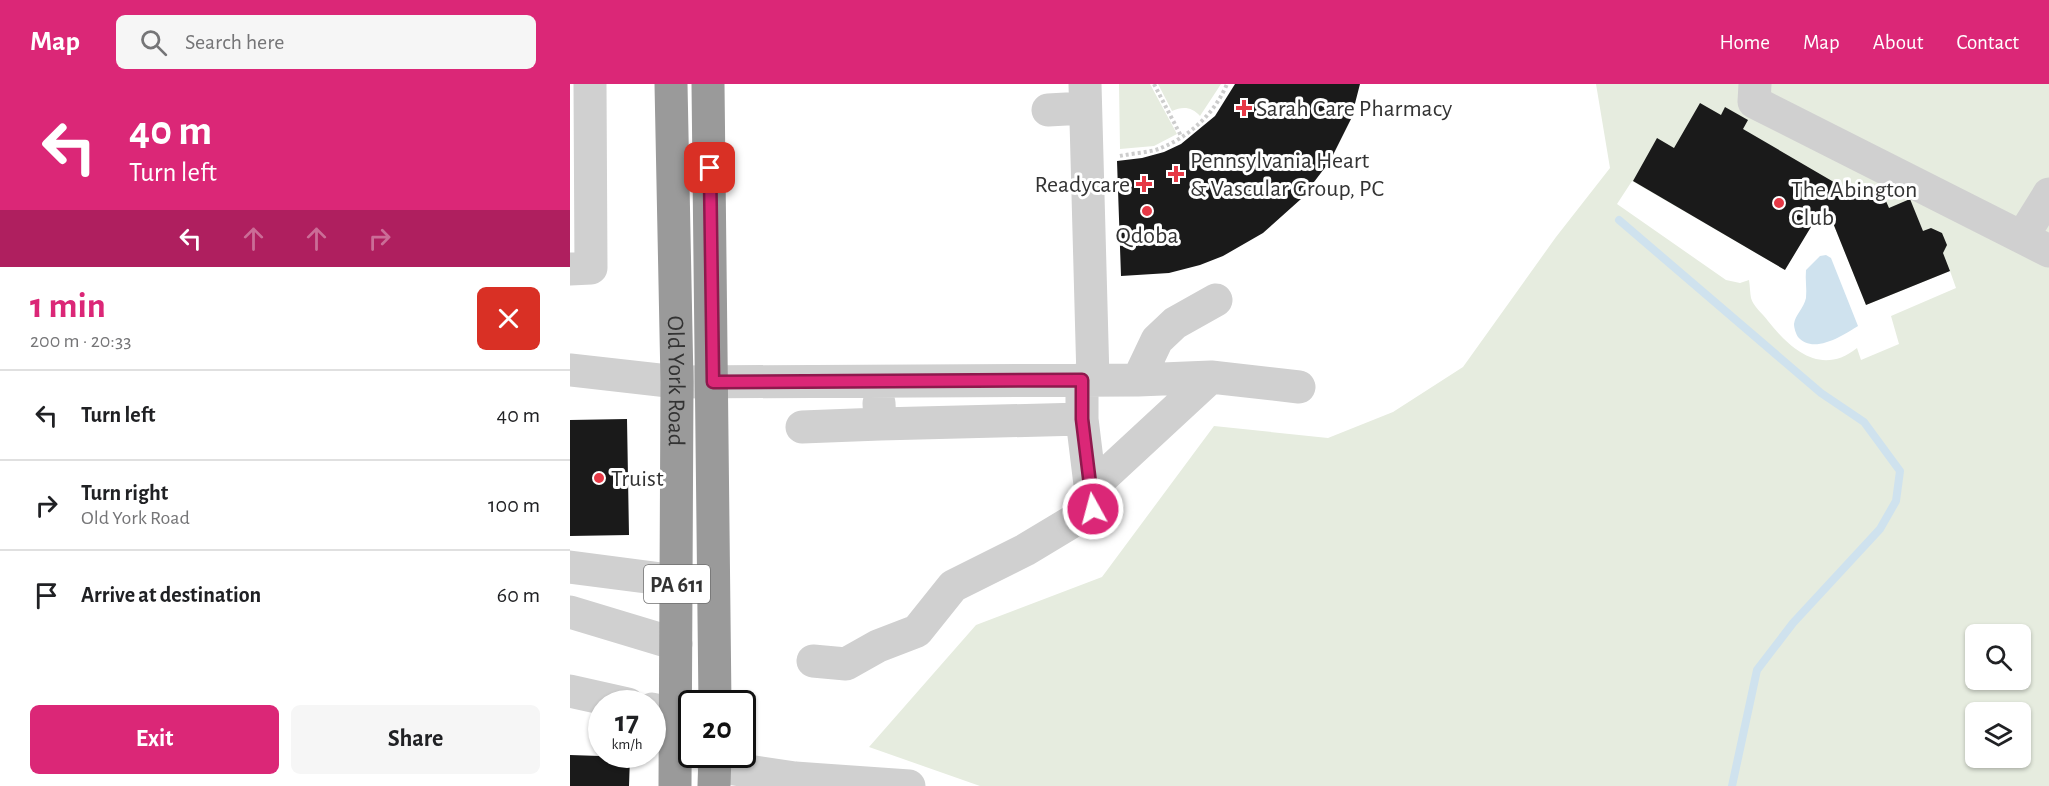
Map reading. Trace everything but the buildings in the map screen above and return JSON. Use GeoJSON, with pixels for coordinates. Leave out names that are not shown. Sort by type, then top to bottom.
{"type":"FeatureCollection","features":[{"type":"Feature","properties":{"kind":"highway","name":"Old York Road"},"geometry":{"type":"LineString","coordinates":[[671,84],[677,382],[677,581],[673,713],[675,786]]}},
{"type":"Feature","properties":{"kind":"highway","name":"Old York Road"},"geometry":{"type":"LineString","coordinates":[[708,84],[715,690]]}},
{"type":"Feature","properties":{"kind":"street"},"geometry":{"type":"LineString","coordinates":[[570,269],[591,268],[590,84]]}},
{"type":"Feature","properties":{"kind":"street"},"geometry":{"type":"LineString","coordinates":[[1746,90],[2036,244],[2049,194]]}},
{"type":"Feature","properties":{"kind":"street"},"geometry":{"type":"LineString","coordinates":[[813,661],[846,664],[878,646],[917,631],[953,586],[1025,550],[1093,509],[1082,419],[1087,379],[1085,96],[1048,110]]}},
{"type":"Feature","properties":{"kind":"street"},"geometry":{"type":"LineString","coordinates":[[1138,380],[1157,340],[1175,323],[1216,300]]}},
{"type":"Feature","properties":{"kind":"street"},"geometry":{"type":"LineString","coordinates":[[570,370],[677,382],[1138,380],[1211,377],[1299,387]]}},
{"type":"Feature","properties":{"kind":"street"},"geometry":{"type":"LineString","coordinates":[[1090,489],[1211,377]]}},
{"type":"Feature","properties":{"kind":"street"},"geometry":{"type":"LineString","coordinates":[[877,381],[880,424]]}},
{"type":"Feature","properties":{"kind":"street"},"geometry":{"type":"LineString","coordinates":[[801,427],[1082,419]]}},
{"type":"Feature","properties":{"kind":"street"},"geometry":{"type":"LineString","coordinates":[[570,567],[677,581]]}},
{"type":"Feature","properties":{"kind":"street"},"geometry":{"type":"LineString","coordinates":[[570,612],[676,644]]}},
{"type":"Feature","properties":{"kind":"street"},"geometry":{"type":"LineString","coordinates":[[570,691],[588,695]]}},
{"type":"Feature","properties":{"kind":"street"},"geometry":{"type":"LineString","coordinates":[[714,769],[771,780],[909,786]]}},
{"type":"Feature","properties":{"kind":"path"},"geometry":{"type":"LineString","coordinates":[[1154,84],[1181,136]]}},
{"type":"Feature","properties":{"kind":"path"},"geometry":{"type":"LineString","coordinates":[[1120,156],[1160,149],[1195,129],[1221,98],[1227,84]]}},
{"type":"Feature","properties":{"kind":"shaded area"},"geometry":{"type":"Polygon","coordinates":[[[1119,84],[1150,84],[1177,134],[1154,146],[1120,149],[1119,84]]]}},
{"type":"Feature","properties":{"kind":"shaded area"},"geometry":{"type":"Polygon","coordinates":[[[1158,84],[1221,84],[1200,116],[1187,108],[1172,111],[1158,84]]]}},
{"type":"Feature","properties":{"kind":"shaded area"},"geometry":{"type":"Polygon","coordinates":[[[1596,84],[2049,84],[2049,786],[980,786],[869,747],[976,625],[1102,577],[1214,426],[1328,438],[1393,412],[1463,367],[1556,237],[1610,168],[1596,84]],[[1632,181],[1617,204],[1726,280],[1740,283],[1749,280],[1752,301],[1777,331],[1796,349],[1819,360],[1831,360],[1844,356],[1857,348],[1861,360],[1899,344],[1891,316],[1956,288],[1950,271],[1866,305],[1831,218],[1833,216],[1826,212],[1821,220],[1816,217],[1785,270],[1632,181]]]}},
{"type":"Feature","properties":{"kind":"water"},"geometry":{"type":"Polygon","coordinates":[[[1826,255],[1831,258],[1858,326],[1828,342],[1812,344],[1798,337],[1794,324],[1806,298],[1806,270],[1820,256],[1826,255]]]}},
{"type":"Feature","properties":{"kind":"waterway"},"geometry":{"type":"LineString","coordinates":[[1619,220],[1821,393],[1864,422],[1900,471],[1896,501],[1880,529],[1793,623],[1757,670],[1732,786]]}},
{"type":"Feature","properties":{"kind":"place","name":"Sarah Care Pharmacy"},"geometry":{"type":"Point","coordinates":[1244,108]}},
{"type":"Feature","properties":{"kind":"place","name":"Pennsylvania Heart & Vascular Group, PC"},"geometry":{"type":"Point","coordinates":[1176,174]}},
{"type":"Feature","properties":{"kind":"place","name":"Readycare"},"geometry":{"type":"Point","coordinates":[1144,184]}},
{"type":"Feature","properties":{"kind":"place","name":"The Abington Club"},"geometry":{"type":"Point","coordinates":[1779,203]}},
{"type":"Feature","properties":{"kind":"place","name":"Qdoba"},"geometry":{"type":"Point","coordinates":[1147,211]}},
{"type":"Feature","properties":{"kind":"place","name":"Truist"},"geometry":{"type":"Point","coordinates":[599,478]}},
{"type":"Feature","properties":{"kind":"route"},"geometry":{"type":"LineString","coordinates":[[710,168],[713,382],[1082,380],[1082,419],[1093,509]]}}]}
